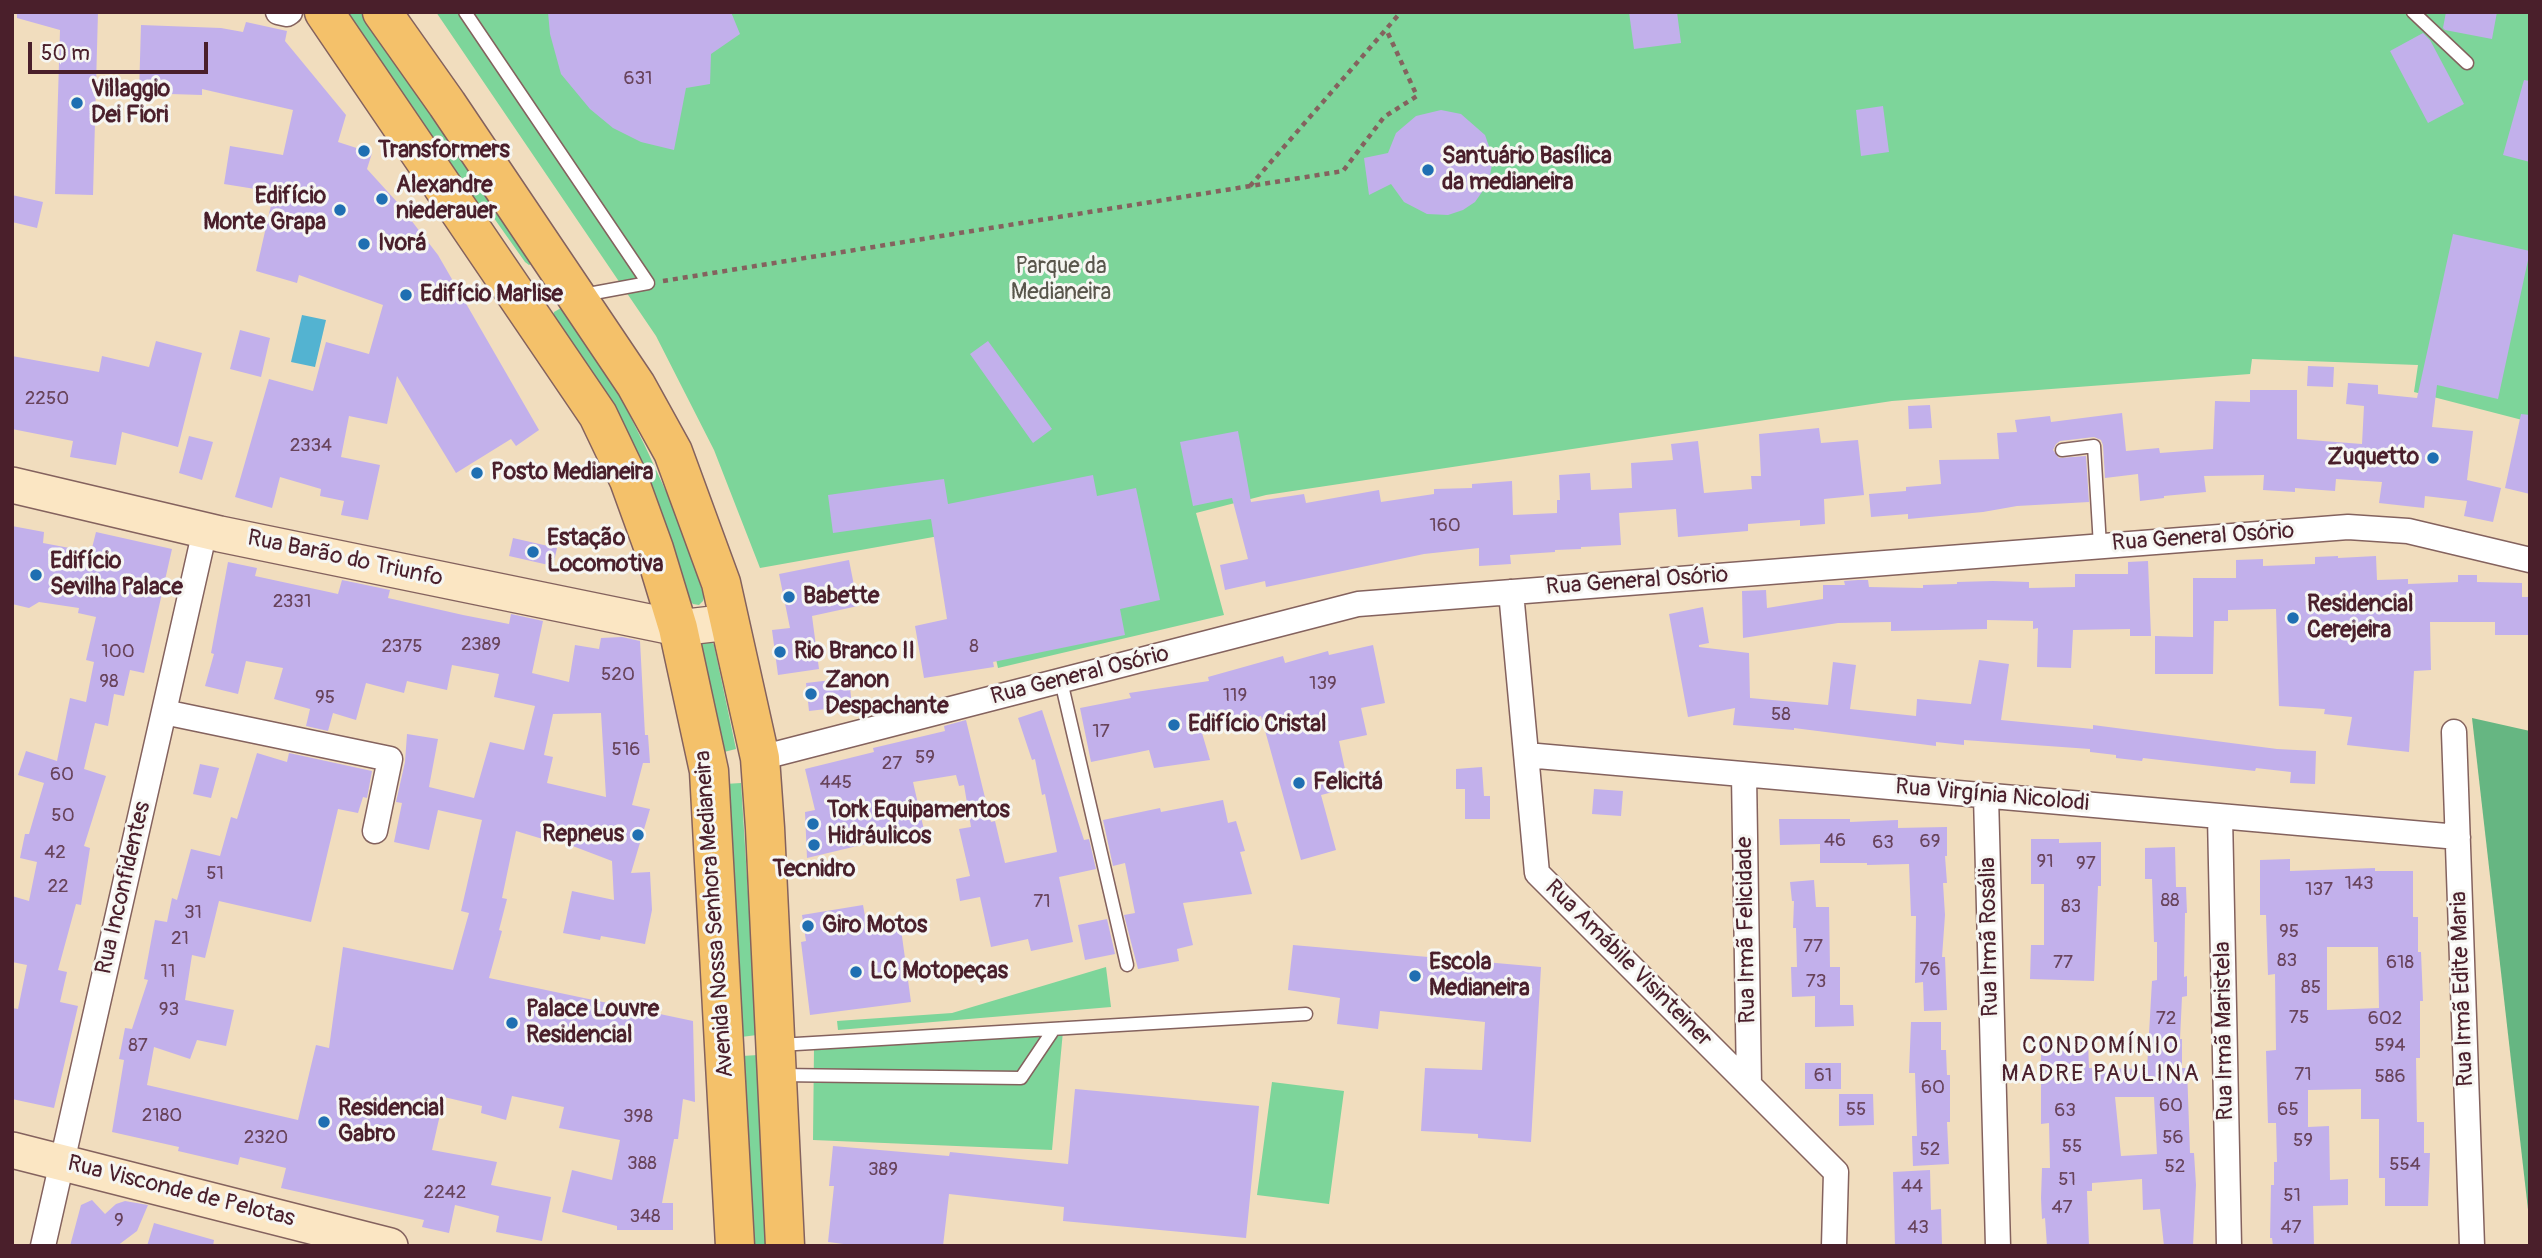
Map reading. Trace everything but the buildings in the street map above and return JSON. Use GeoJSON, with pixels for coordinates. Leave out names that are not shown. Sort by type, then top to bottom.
{"type":"FeatureCollection","features":[{"type":"Feature","properties":{"kind":"main road","name":"Avenida Nossa Senhora Medianeira"},"geometry":{"type":"LineString","coordinates":[[324,12],[597,415],[629,480],[678,628],[709,771],[735,1246]]}},
{"type":"Feature","properties":{"kind":"main road"},"geometry":{"type":"LineString","coordinates":[[382,12],[636,384],[673,452],[721,583],[760,758],[785,1246]]}},
{"type":"Feature","properties":{"kind":"main road"},"geometry":{"type":"LineString","coordinates":[[709,771],[760,758]]}},
{"type":"Feature","properties":{"kind":"street"},"geometry":{"type":"LineString","coordinates":[[278,12],[290,12]]}},
{"type":"Feature","properties":{"kind":"street","name":"Rua Barão do Triunfo"},"geometry":{"type":"LineString","coordinates":[[12,485],[205,530],[678,628],[730,622]]}},
{"type":"Feature","properties":{"kind":"street","name":"Rua General Osório"},"geometry":{"type":"LineString","coordinates":[[760,758],[1358,604],[2348,527],[2408,531],[2530,560]]}},
{"type":"Feature","properties":{"kind":"street","name":"Rua Inconfidentes"},"geometry":{"type":"LineString","coordinates":[[43,1246],[205,530]]}},
{"type":"Feature","properties":{"kind":"street","name":"Rua Amábile Visinteiner"},"geometry":{"type":"LineString","coordinates":[[1511,592],[1537,873],[1836,1172],[1834,1246]]}},
{"type":"Feature","properties":{"kind":"street"},"geometry":{"type":"LineString","coordinates":[[164,712],[390,759],[375,831]]}},
{"type":"Feature","properties":{"kind":"street","name":"Rua Irmã Edite Maria"},"geometry":{"type":"LineString","coordinates":[[2454,732],[2472,1246]]}},
{"type":"Feature","properties":{"kind":"street","name":"Rua Virgínia Nicolodi"},"geometry":{"type":"LineString","coordinates":[[1526,755],[2458,837]]}},
{"type":"Feature","properties":{"kind":"street","name":"Rua Irmã Felicidade"},"geometry":{"type":"LineString","coordinates":[[1744,775],[1749,1086]]}},
{"type":"Feature","properties":{"kind":"street","name":"Rua Irmã Rosália"},"geometry":{"type":"LineString","coordinates":[[1986,796],[1998,1246]]}},
{"type":"Feature","properties":{"kind":"street","name":"Rua Irmã Maristela"},"geometry":{"type":"LineString","coordinates":[[2220,816],[2230,1246]]}},
{"type":"Feature","properties":{"kind":"street","name":"Rua Visconde de Pelotas"},"geometry":{"type":"LineString","coordinates":[[12,1150],[62,1162],[311,1236],[390,1246]]}},
{"type":"Feature","properties":{"kind":"lane"},"geometry":{"type":"LineString","coordinates":[[465,12],[648,283],[576,297]]}},
{"type":"Feature","properties":{"kind":"lane"},"geometry":{"type":"LineString","coordinates":[[2413,12],[2467,63]]}},
{"type":"Feature","properties":{"kind":"lane"},"geometry":{"type":"LineString","coordinates":[[2062,450],[2094,446],[2100,546]]}},
{"type":"Feature","properties":{"kind":"lane"},"geometry":{"type":"LineString","coordinates":[[1061,681],[1127,965]]}},
{"type":"Feature","properties":{"kind":"lane"},"geometry":{"type":"LineString","coordinates":[[776,1060],[1054,1029],[1306,1014]]}},
{"type":"Feature","properties":{"kind":"lane"},"geometry":{"type":"LineString","coordinates":[[776,1060],[1021,1078],[1054,1029]]}},
{"type":"Feature","properties":{"kind":"path"},"geometry":{"type":"LineString","coordinates":[[1250,186],[1401,12]]}},
{"type":"Feature","properties":{"kind":"path"},"geometry":{"type":"LineString","coordinates":[[648,283],[1343,172],[1384,117],[1417,96],[1386,29]]}},
{"type":"Feature","properties":{"kind":"green space"},"geometry":{"type":"Polygon","coordinates":[[[339,12],[362,12],[533,257],[534,263],[529,265],[525,262],[484,204],[472,203],[339,12]]]}},
{"type":"Feature","properties":{"kind":"green space","name":"Parque da Medianeira"},"geometry":{"type":"Polygon","coordinates":[[[436,12],[2530,12],[2530,422],[2414,392],[2418,365],[2252,359],[2250,374],[1892,401],[1266,495],[1196,513],[1224,615],[998,668],[967,531],[760,568],[714,450],[656,336],[436,12]]]}},
{"type":"Feature","properties":{"kind":"green space"},"geometry":{"type":"Polygon","coordinates":[[[561,308],[566,309],[618,392],[645,446],[676,513],[704,596],[699,605],[688,600],[553,318],[554,312],[561,308]]]}},
{"type":"Feature","properties":{"kind":"green space"},"geometry":{"type":"Polygon","coordinates":[[[698,641],[711,641],[714,645],[736,749],[720,753],[713,697],[710,695],[698,641]]]}},
{"type":"Feature","properties":{"kind":"green space"},"geometry":{"type":"Polygon","coordinates":[[[2472,718],[2530,731],[2530,1227],[2472,718]]]}},
{"type":"Feature","properties":{"kind":"green space"},"geometry":{"type":"Polygon","coordinates":[[[741,783],[757,1035],[741,1037],[725,784],[741,783]]]}},
{"type":"Feature","properties":{"kind":"green space"},"geometry":{"type":"Polygon","coordinates":[[[1106,967],[1111,1007],[838,1030],[837,1021],[952,1013],[1106,967]]]}},
{"type":"Feature","properties":{"kind":"green space"},"geometry":{"type":"Polygon","coordinates":[[[1063,1031],[1052,1150],[813,1140],[814,1048],[1063,1031]]]}},
{"type":"Feature","properties":{"kind":"green space"},"geometry":{"type":"Polygon","coordinates":[[[758,1055],[767,1246],[750,1246],[742,1056],[758,1055]]]}},
{"type":"Feature","properties":{"kind":"green space"},"geometry":{"type":"Polygon","coordinates":[[[1272,1082],[1344,1091],[1329,1204],[1257,1195],[1272,1082]]]}},
{"type":"Feature","properties":{"kind":"water"},"geometry":{"type":"Polygon","coordinates":[[[302,315],[326,320],[315,367],[291,362],[302,315]]]}},
{"type":"Feature","properties":{"kind":"place","name":"Villaggio Dei Fiori"},"geometry":{"type":"Point","coordinates":[77,103]}},
{"type":"Feature","properties":{"kind":"place","name":"Transformers"},"geometry":{"type":"Point","coordinates":[364,151]}},
{"type":"Feature","properties":{"kind":"place","name":"Santuário Basílica da medianeira"},"geometry":{"type":"Point","coordinates":[1428,170]}},
{"type":"Feature","properties":{"kind":"place","name":"Alexandre niederauer"},"geometry":{"type":"Point","coordinates":[382,199]}},
{"type":"Feature","properties":{"kind":"place","name":"Edifício Monte Grapa"},"geometry":{"type":"Point","coordinates":[340,210]}},
{"type":"Feature","properties":{"kind":"place","name":"Ivorá"},"geometry":{"type":"Point","coordinates":[364,244]}},
{"type":"Feature","properties":{"kind":"place","name":"Edifício Marlise"},"geometry":{"type":"Point","coordinates":[406,295]}},
{"type":"Feature","properties":{"kind":"place","name":"Zuquetto"},"geometry":{"type":"Point","coordinates":[2433,458]}},
{"type":"Feature","properties":{"kind":"place","name":"Posto Medianeira"},"geometry":{"type":"Point","coordinates":[477,473]}},
{"type":"Feature","properties":{"kind":"place","name":"Estação Locomotiva"},"geometry":{"type":"Point","coordinates":[533,552]}},
{"type":"Feature","properties":{"kind":"place","name":"Edifício Sevilha Palace"},"geometry":{"type":"Point","coordinates":[36,575]}},
{"type":"Feature","properties":{"kind":"place","name":"Babette"},"geometry":{"type":"Point","coordinates":[789,597]}},
{"type":"Feature","properties":{"kind":"place","name":"Residencial Cerejeira"},"geometry":{"type":"Point","coordinates":[2293,618]}},
{"type":"Feature","properties":{"kind":"place","name":"Rio Branco II"},"geometry":{"type":"Point","coordinates":[780,652]}},
{"type":"Feature","properties":{"kind":"place","name":"Zanon Despachante"},"geometry":{"type":"Point","coordinates":[811,694]}},
{"type":"Feature","properties":{"kind":"place","name":"Edifício Cristal"},"geometry":{"type":"Point","coordinates":[1174,725]}},
{"type":"Feature","properties":{"kind":"place","name":"Felicitá"},"geometry":{"type":"Point","coordinates":[1299,783]}},
{"type":"Feature","properties":{"kind":"place","name":"Tork Equipamentos Hidráulicos"},"geometry":{"type":"Point","coordinates":[813,824]}},
{"type":"Feature","properties":{"kind":"place","name":"Repneus"},"geometry":{"type":"Point","coordinates":[638,835]}},
{"type":"Feature","properties":{"kind":"place","name":"Tecnidro"},"geometry":{"type":"Point","coordinates":[814,845]}},
{"type":"Feature","properties":{"kind":"place","name":"Giro Motos"},"geometry":{"type":"Point","coordinates":[808,926]}},
{"type":"Feature","properties":{"kind":"place","name":"LC Motopeças"},"geometry":{"type":"Point","coordinates":[856,972]}},
{"type":"Feature","properties":{"kind":"place","name":"Escola Medianeira"},"geometry":{"type":"Point","coordinates":[1415,976]}},
{"type":"Feature","properties":{"kind":"place","name":"Palace Louvre Residencial"},"geometry":{"type":"Point","coordinates":[512,1023]}},
{"type":"Feature","properties":{"kind":"place","name":"Residencial Gabro"},"geometry":{"type":"Point","coordinates":[324,1122]}},
{"type":"Feature","properties":{"kind":"district","name":"CONDOMÍNIO MADRE PAULINA"},"geometry":{"type":"Point","coordinates":[2101,1061]}}]}
